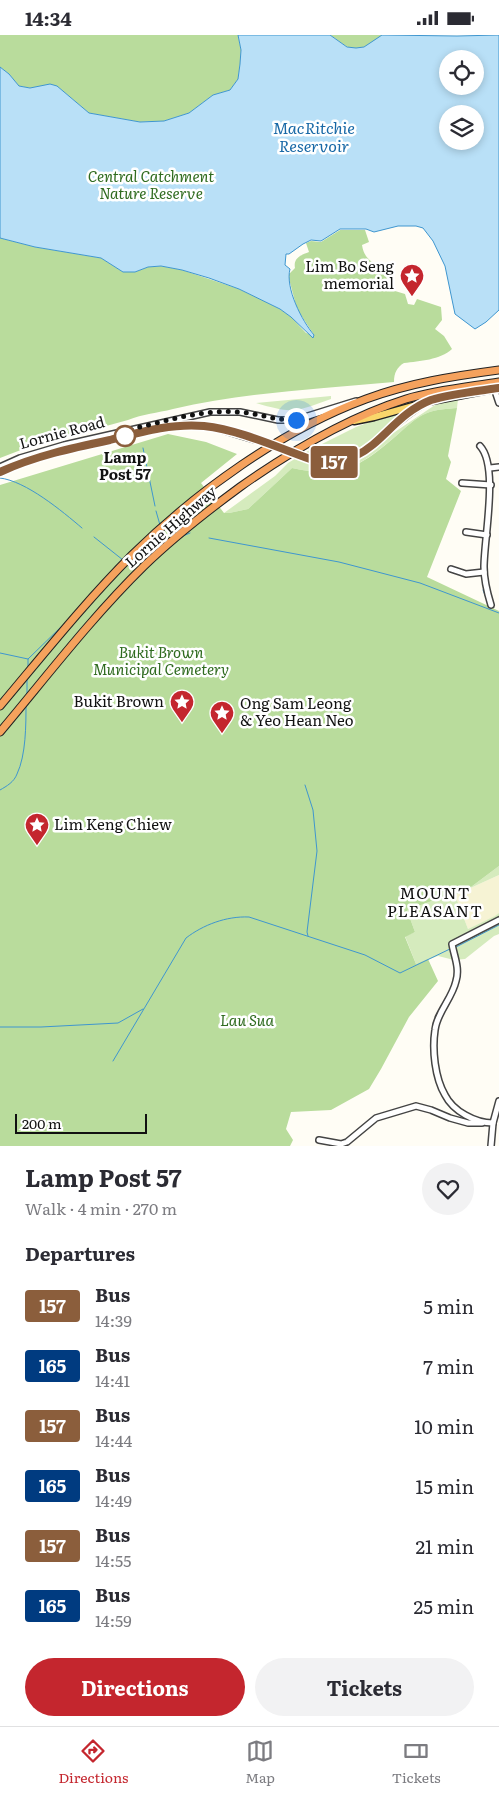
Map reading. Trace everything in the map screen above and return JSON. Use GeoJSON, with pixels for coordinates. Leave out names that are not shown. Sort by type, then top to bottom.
{"type":"FeatureCollection","features":[{"type":"Feature","properties":{"kind":"highway","name":"Lornie Highway"},"geometry":{"type":"LineString","coordinates":[[0,706],[72,620],[132,555],[187,506],[265,450],[315,421],[367,398],[409,386],[499,368]]}},
{"type":"Feature","properties":{"kind":"highway","name":"Lornie Highway"},"geometry":{"type":"LineString","coordinates":[[0,732],[83,632],[144,567],[191,524],[227,497],[298,448],[349,422],[405,400],[440,391],[499,382]]}},
{"type":"Feature","properties":{"kind":"main road"},"geometry":{"type":"LineString","coordinates":[[349,422],[431,401],[497,388]]}},
{"type":"Feature","properties":{"kind":"street"},"geometry":{"type":"LineString","coordinates":[[497,388],[499,403]]}},
{"type":"Feature","properties":{"kind":"street","name":"Lornie Road"},"geometry":{"type":"LineString","coordinates":[[0,467],[20,458],[64,445],[200,414],[224,411],[296,420],[349,402],[367,398]]}},
{"type":"Feature","properties":{"kind":"street"},"geometry":{"type":"LineString","coordinates":[[310,459],[331,462],[354,457],[373,444],[404,417],[431,401]]}},
{"type":"Feature","properties":{"kind":"street","name":"Lornie Road"},"geometry":{"type":"LineString","coordinates":[[0,472],[45,455],[158,428],[179,425],[204,426],[255,439]]}},
{"type":"Feature","properties":{"kind":"street"},"geometry":{"type":"LineString","coordinates":[[480,446],[486,451],[490,468],[491,485],[484,586],[491,605]]}},
{"type":"Feature","properties":{"kind":"street"},"geometry":{"type":"LineString","coordinates":[[490,468],[499,467]]}},
{"type":"Feature","properties":{"kind":"street"},"geometry":{"type":"LineString","coordinates":[[462,483],[491,485]]}},
{"type":"Feature","properties":{"kind":"street"},"geometry":{"type":"LineString","coordinates":[[466,532],[487,535]]}},
{"type":"Feature","properties":{"kind":"street"},"geometry":{"type":"LineString","coordinates":[[451,569],[466,574],[484,572]]}},
{"type":"Feature","properties":{"kind":"street"},"geometry":{"type":"LineString","coordinates":[[490,1123],[470,1117],[454,1106],[445,1095],[439,1078],[434,1051],[435,1030],[440,1012],[456,981],[457,965],[453,948],[454,943],[499,920]]}},
{"type":"Feature","properties":{"kind":"street"},"geometry":{"type":"LineString","coordinates":[[491,1146],[490,1123],[499,1101]]}},
{"type":"Feature","properties":{"kind":"street"},"geometry":{"type":"LineString","coordinates":[[320,1140],[341,1144],[347,1142],[376,1118],[416,1106],[431,1109],[450,1119],[468,1123],[490,1123]]}},
{"type":"Feature","properties":{"kind":"shaded area"},"geometry":{"type":"Polygon","coordinates":[[[499,875],[499,913],[468,929],[455,895],[499,875]]]}},
{"type":"Feature","properties":{"kind":"green space"},"geometry":{"type":"Polygon","coordinates":[[[0,35],[238,35],[241,50],[238,79],[230,90],[213,95],[189,113],[164,121],[140,122],[89,113],[57,86],[30,88],[19,86],[0,67],[0,35]]]}},
{"type":"Feature","properties":{"kind":"green space"},"geometry":{"type":"Polygon","coordinates":[[[330,35],[382,35],[361,48],[351,48],[330,35]]]}},
{"type":"Feature","properties":{"kind":"green space"},"geometry":{"type":"Polygon","coordinates":[[[340,230],[365,230],[369,242],[362,245],[364,252],[384,272],[388,285],[395,291],[405,294],[408,304],[414,305],[417,299],[441,307],[442,320],[435,329],[444,336],[452,349],[436,358],[404,363],[396,371],[394,382],[283,392],[200,403],[139,416],[26,448],[0,458],[0,238],[35,247],[101,258],[123,272],[135,272],[148,267],[161,266],[182,270],[239,289],[280,309],[291,317],[306,333],[314,335],[297,309],[288,275],[295,268],[296,259],[309,252],[306,243],[311,241],[321,242],[340,230]]]}},
{"type":"Feature","properties":{"kind":"green space"},"geometry":{"type":"Polygon","coordinates":[[[331,396],[331,399],[294,410],[278,409],[256,403],[331,396]]]}},
{"type":"Feature","properties":{"kind":"green space"},"geometry":{"type":"Polygon","coordinates":[[[458,399],[457,408],[442,409],[423,415],[410,423],[383,447],[360,463],[337,471],[324,472],[292,468],[248,509],[224,513],[275,476],[288,463],[356,427],[412,407],[377,435],[354,450],[341,455],[327,457],[310,456],[309,462],[332,465],[356,458],[435,405],[458,399]]]}},
{"type":"Feature","properties":{"kind":"green space","name":"Bukit Brown Municipal Cemetery"},"geometry":{"type":"Polygon","coordinates":[[[457,408],[448,456],[451,462],[446,479],[461,491],[427,577],[499,611],[499,866],[471,887],[407,910],[415,932],[405,937],[416,964],[428,959],[438,981],[409,1017],[369,1089],[331,1110],[291,1112],[286,1129],[293,1140],[290,1146],[0,1146],[0,485],[168,434],[206,442],[237,454],[201,483],[224,513],[229,513],[248,509],[292,468],[324,472],[349,468],[371,456],[410,423],[423,415],[442,409],[457,408]]]}},
{"type":"Feature","properties":{"kind":"green space"},"geometry":{"type":"Polygon","coordinates":[[[499,866],[499,875],[455,895],[468,929],[499,913],[499,934],[465,959],[454,960],[438,956],[416,964],[405,936],[415,932],[407,910],[471,887],[499,866]]]}},
{"type":"Feature","properties":{"kind":"water","name":"MacRitchie Reservoir"},"geometry":{"type":"Polygon","coordinates":[[[238,35],[330,35],[347,47],[356,48],[364,47],[382,35],[499,35],[499,310],[475,329],[455,314],[445,266],[433,241],[423,228],[416,226],[398,226],[374,232],[366,229],[340,229],[321,241],[311,240],[286,254],[285,265],[290,269],[289,277],[292,295],[304,321],[314,335],[313,338],[280,309],[239,289],[209,278],[161,266],[148,267],[135,272],[123,272],[101,258],[35,247],[0,238],[0,67],[19,86],[30,88],[50,84],[57,86],[89,113],[140,122],[164,121],[189,113],[213,95],[230,90],[238,79],[241,50],[238,35]]]}},
{"type":"Feature","properties":{"kind":"waterway"},"geometry":{"type":"LineString","coordinates":[[143,448],[155,506]]}},
{"type":"Feature","properties":{"kind":"waterway"},"geometry":{"type":"LineString","coordinates":[[0,478],[10,480],[32,491],[54,505],[82,528]]}},
{"type":"Feature","properties":{"kind":"waterway"},"geometry":{"type":"LineString","coordinates":[[156,511],[160,525]]}},
{"type":"Feature","properties":{"kind":"waterway"},"geometry":{"type":"LineString","coordinates":[[162,531],[166,541]]}},
{"type":"Feature","properties":{"kind":"waterway"},"geometry":{"type":"LineString","coordinates":[[183,536],[190,533]]}},
{"type":"Feature","properties":{"kind":"waterway"},"geometry":{"type":"LineString","coordinates":[[94,537],[123,560]]}},
{"type":"Feature","properties":{"kind":"waterway"},"geometry":{"type":"LineString","coordinates":[[209,538],[339,562],[420,583],[499,613]]}},
{"type":"Feature","properties":{"kind":"waterway"},"geometry":{"type":"LineString","coordinates":[[131,560],[161,546]]}},
{"type":"Feature","properties":{"kind":"waterway"},"geometry":{"type":"LineString","coordinates":[[483,590],[490,608]]}},
{"type":"Feature","properties":{"kind":"waterway"},"geometry":{"type":"LineString","coordinates":[[28,668],[28,659],[64,624]]}},
{"type":"Feature","properties":{"kind":"waterway"},"geometry":{"type":"LineString","coordinates":[[0,653],[28,659]]}},
{"type":"Feature","properties":{"kind":"waterway"},"geometry":{"type":"LineString","coordinates":[[27,679],[27,695]]}},
{"type":"Feature","properties":{"kind":"waterway"},"geometry":{"type":"LineString","coordinates":[[0,790],[14,779],[20,766],[25,740],[26,704]]}},
{"type":"Feature","properties":{"kind":"waterway"},"geometry":{"type":"LineString","coordinates":[[305,785],[313,810],[317,851],[308,936]]}},
{"type":"Feature","properties":{"kind":"waterway"},"geometry":{"type":"LineString","coordinates":[[113,1061],[186,938],[215,922],[249,917],[365,955],[400,973],[452,948]]}},
{"type":"Feature","properties":{"kind":"waterway"},"geometry":{"type":"LineString","coordinates":[[456,947],[499,925]]}},
{"type":"Feature","properties":{"kind":"waterway"},"geometry":{"type":"LineString","coordinates":[[0,1027],[118,1023],[143,1009]]}},
{"type":"Feature","properties":{"kind":"tunnel"},"geometry":{"type":"LineString","coordinates":[[255,440],[310,459]]}},
{"type":"Feature","properties":{"kind":"bus line","name":"157"},"geometry":{"type":"LineString","coordinates":[[0,472],[45,455],[158,428],[179,425],[204,426],[233,432],[322,462],[346,460],[361,453],[404,417],[431,401],[499,388]]}},
{"type":"Feature","properties":{"kind":"place","name":"Lim Bo Seng memorial"},"geometry":{"type":"Point","coordinates":[412,297]}},
{"type":"Feature","properties":{"kind":"place","name":"Lamp Post 57"},"geometry":{"type":"Point","coordinates":[125,436]}},
{"type":"Feature","properties":{"kind":"place","name":"Bukit Brown"},"geometry":{"type":"Point","coordinates":[182,723]}},
{"type":"Feature","properties":{"kind":"place","name":"Ong Sam Leong & Yeo Hean Neo"},"geometry":{"type":"Point","coordinates":[222,734]}},
{"type":"Feature","properties":{"kind":"place","name":"Lim Keng Chiew"},"geometry":{"type":"Point","coordinates":[37,846]}},
{"type":"Feature","properties":{"kind":"district","name":"MOUNT PLEASANT"},"geometry":{"type":"Point","coordinates":[435,902]}},
{"type":"Feature","properties":{"kind":"route"},"geometry":{"type":"LineString","coordinates":[[125,436],[132,429],[210,412],[240,412],[287,421],[296,420]]}},
{"type":"Feature","properties":{"kind":"park label","name":"Central Catchment Nature Reserve"},"geometry":{"type":"Point","coordinates":[151,186]}},
{"type":"Feature","properties":{"kind":"park label","name":"Lau Sua"},"geometry":{"type":"Point","coordinates":[247,1021]}}]}
